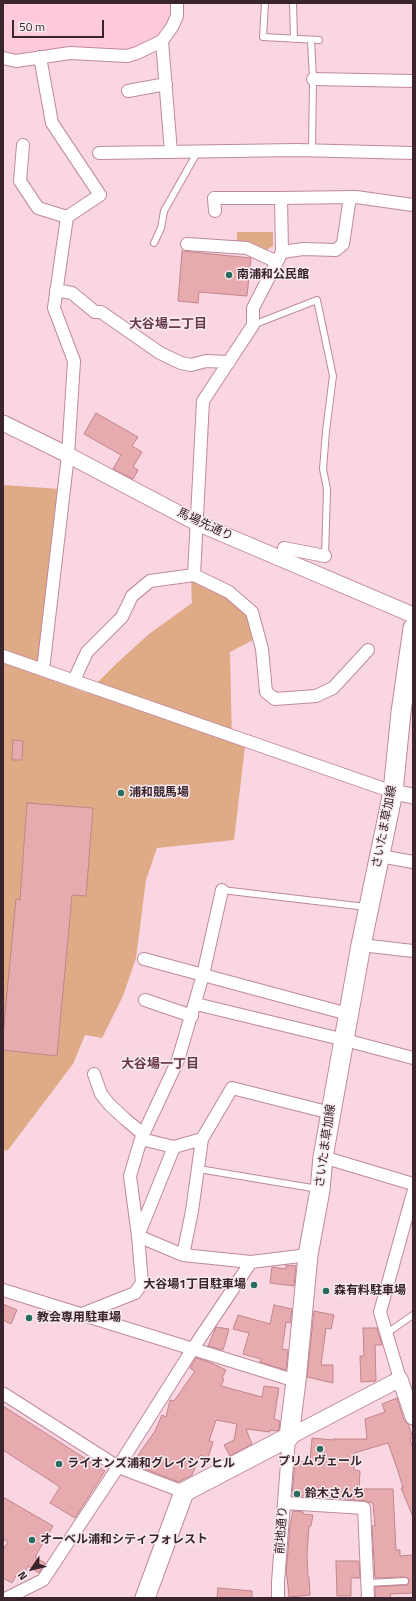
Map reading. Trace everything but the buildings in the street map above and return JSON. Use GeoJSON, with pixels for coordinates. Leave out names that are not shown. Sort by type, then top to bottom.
{"type":"FeatureCollection","features":[{"type":"Feature","properties":{"kind":"main road","name":"さいたま草加線"},"geometry":{"type":"LineString","coordinates":[[289,1437],[308,1255],[320,1190],[323,1157],[361,945],[370,908],[393,792],[407,713],[413,628]]}},
{"type":"Feature","properties":{"kind":"main road"},"geometry":{"type":"LineString","coordinates":[[145,1598],[184,1492],[289,1437]]}},
{"type":"Feature","properties":{"kind":"street"},"geometry":{"type":"LineString","coordinates":[[3,58],[16,61],[70,54],[127,56],[137,53],[162,41],[172,27],[177,16],[177,3]]}},
{"type":"Feature","properties":{"kind":"street"},"geometry":{"type":"LineString","coordinates":[[162,41],[171,152]]}},
{"type":"Feature","properties":{"kind":"street"},"geometry":{"type":"LineString","coordinates":[[40,57],[52,123],[100,195],[69,214],[67,217],[56,290],[54,308],[74,361],[68,455],[43,670]]}},
{"type":"Feature","properties":{"kind":"street"},"geometry":{"type":"LineString","coordinates":[[313,79],[413,81]]}},
{"type":"Feature","properties":{"kind":"street"},"geometry":{"type":"LineString","coordinates":[[128,91],[166,84]]}},
{"type":"Feature","properties":{"kind":"street"},"geometry":{"type":"LineString","coordinates":[[23,145],[20,181],[38,208],[67,217]]}},
{"type":"Feature","properties":{"kind":"street"},"geometry":{"type":"LineString","coordinates":[[99,153],[312,150],[413,153]]}},
{"type":"Feature","properties":{"kind":"street"},"geometry":{"type":"LineString","coordinates":[[187,244],[247,248],[279,257],[303,249],[336,250],[343,244],[350,197]]}},
{"type":"Feature","properties":{"kind":"street"},"geometry":{"type":"LineString","coordinates":[[215,212],[214,198],[350,197],[413,205]]}},
{"type":"Feature","properties":{"kind":"street"},"geometry":{"type":"LineString","coordinates":[[194,575],[203,401],[254,325],[253,308],[279,257],[281,198]]}},
{"type":"Feature","properties":{"kind":"street"},"geometry":{"type":"LineString","coordinates":[[56,290],[72,293],[95,312],[101,312],[160,353],[181,363],[191,365],[206,361],[229,362]]}},
{"type":"Feature","properties":{"kind":"street","name":"馬場先通り"},"geometry":{"type":"LineString","coordinates":[[3,423],[68,455],[197,524],[413,615]]}},
{"type":"Feature","properties":{"kind":"street"},"geometry":{"type":"LineString","coordinates":[[281,559],[284,548],[325,556]]}},
{"type":"Feature","properties":{"kind":"street"},"geometry":{"type":"LineString","coordinates":[[74,680],[87,652],[122,617],[132,596],[150,581],[194,575],[229,592],[252,612],[262,650],[266,692],[275,699],[316,696],[333,688],[368,650]]}},
{"type":"Feature","properties":{"kind":"street"},"geometry":{"type":"LineString","coordinates":[[3,656],[393,792],[413,796]]}},
{"type":"Feature","properties":{"kind":"street"},"geometry":{"type":"LineString","coordinates":[[380,856],[413,862]]}},
{"type":"Feature","properties":{"kind":"street"},"geometry":{"type":"LineString","coordinates":[[82,1314],[135,1293],[142,1283],[138,1236],[130,1176],[142,1137],[178,1060],[204,975],[222,890]]}},
{"type":"Feature","properties":{"kind":"street"},"geometry":{"type":"LineString","coordinates":[[361,945],[413,951]]}},
{"type":"Feature","properties":{"kind":"street"},"geometry":{"type":"LineString","coordinates":[[144,959],[348,1014]]}},
{"type":"Feature","properties":{"kind":"street"},"geometry":{"type":"LineString","coordinates":[[145,1000],[345,1040],[413,1058]]}},
{"type":"Feature","properties":{"kind":"street"},"geometry":{"type":"LineString","coordinates":[[94,1074],[101,1094],[142,1137],[174,1147],[202,1139]]}},
{"type":"Feature","properties":{"kind":"street"},"geometry":{"type":"LineString","coordinates":[[183,1255],[192,1211],[202,1139],[232,1088],[331,1112]]}},
{"type":"Feature","properties":{"kind":"street"},"geometry":{"type":"LineString","coordinates":[[138,1236],[174,1147]]}},
{"type":"Feature","properties":{"kind":"street"},"geometry":{"type":"LineString","coordinates":[[323,1157],[413,1184]]}},
{"type":"Feature","properties":{"kind":"street"},"geometry":{"type":"LineString","coordinates":[[413,1193],[380,1312],[413,1417]]}},
{"type":"Feature","properties":{"kind":"street"},"geometry":{"type":"LineString","coordinates":[[138,1236],[183,1255],[251,1262],[308,1255]]}},
{"type":"Feature","properties":{"kind":"street"},"geometry":{"type":"LineString","coordinates":[[7,1598],[43,1580],[118,1467],[192,1350],[251,1262]]}},
{"type":"Feature","properties":{"kind":"street"},"geometry":{"type":"LineString","coordinates":[[3,1290],[192,1350],[296,1381]]}},
{"type":"Feature","properties":{"kind":"street"},"geometry":{"type":"LineString","coordinates":[[289,1437],[400,1379]]}},
{"type":"Feature","properties":{"kind":"street"},"geometry":{"type":"LineString","coordinates":[[3,1396],[4,1394],[118,1467],[184,1492]]}},
{"type":"Feature","properties":{"kind":"street","name":"前地通り"},"geometry":{"type":"LineString","coordinates":[[278,1598],[289,1437]]}},
{"type":"Feature","properties":{"kind":"street"},"geometry":{"type":"LineString","coordinates":[[284,1503],[364,1508],[368,1598]]}},
{"type":"Feature","properties":{"kind":"lane"},"geometry":{"type":"LineString","coordinates":[[264,3],[262,37],[319,40]]}},
{"type":"Feature","properties":{"kind":"lane"},"geometry":{"type":"LineString","coordinates":[[293,3],[294,39]]}},
{"type":"Feature","properties":{"kind":"lane"},"geometry":{"type":"LineString","coordinates":[[311,40],[313,79],[312,150]]}},
{"type":"Feature","properties":{"kind":"lane"},"geometry":{"type":"LineString","coordinates":[[154,243],[161,228],[164,211],[198,151]]}},
{"type":"Feature","properties":{"kind":"lane"},"geometry":{"type":"LineString","coordinates":[[254,325],[317,300],[333,376],[323,469],[327,490],[325,556]]}},
{"type":"Feature","properties":{"kind":"lane"},"geometry":{"type":"LineString","coordinates":[[222,890],[370,908]]}},
{"type":"Feature","properties":{"kind":"lane"},"geometry":{"type":"LineString","coordinates":[[199,1168],[320,1190]]}},
{"type":"Feature","properties":{"kind":"lane"},"geometry":{"type":"LineString","coordinates":[[387,1333],[413,1315]]}},
{"type":"Feature","properties":{"kind":"lane"},"geometry":{"type":"LineString","coordinates":[[367,1583],[405,1581]]}},
{"type":"Feature","properties":{"kind":"shaded area"},"geometry":{"type":"Polygon","coordinates":[[[3,3],[171,3],[171,15],[160,34],[137,49],[14,56],[3,52],[3,3]]]}},
{"type":"Feature","properties":{"kind":"shaded area"},"geometry":{"type":"Polygon","coordinates":[[[237,232],[273,232],[273,246],[266,250],[249,245],[237,244],[237,232]]]}},
{"type":"Feature","properties":{"kind":"shaded area","name":"浦和競馬場"},"geometry":{"type":"Polygon","coordinates":[[[3,485],[60,489],[39,668],[40,676],[87,693],[149,634],[192,603],[191,580],[220,593],[245,612],[255,639],[230,652],[232,741],[245,746],[234,840],[157,848],[146,880],[136,958],[123,996],[102,1038],[85,1035],[73,1064],[8,1150],[3,1151],[3,485]]]}},
{"type":"Feature","properties":{"kind":"place","name":"南浦和公民館"},"geometry":{"type":"Point","coordinates":[229,275]}},
{"type":"Feature","properties":{"kind":"place","name":"浦和競馬場"},"geometry":{"type":"Point","coordinates":[121,793]}},
{"type":"Feature","properties":{"kind":"place","name":"大谷場1丁目駐車場"},"geometry":{"type":"Point","coordinates":[254,1285]}},
{"type":"Feature","properties":{"kind":"place","name":"森有料駐車場"},"geometry":{"type":"Point","coordinates":[326,1291]}},
{"type":"Feature","properties":{"kind":"place","name":"教会専用駐車場"},"geometry":{"type":"Point","coordinates":[29,1318]}},
{"type":"Feature","properties":{"kind":"place","name":"プリムヴェール"},"geometry":{"type":"Point","coordinates":[320,1449]}},
{"type":"Feature","properties":{"kind":"place","name":"ライオンズ浦和グレイシアヒル"},"geometry":{"type":"Point","coordinates":[59,1464]}},
{"type":"Feature","properties":{"kind":"place","name":"鈴木さんち"},"geometry":{"type":"Point","coordinates":[297,1494]}},
{"type":"Feature","properties":{"kind":"place","name":"オーベル浦和シティフォレスト"},"geometry":{"type":"Point","coordinates":[32,1540]}},
{"type":"Feature","properties":{"kind":"district","name":"大谷場二丁目"},"geometry":{"type":"Point","coordinates":[168,325]}},
{"type":"Feature","properties":{"kind":"district","name":"大谷場一丁目"},"geometry":{"type":"Point","coordinates":[160,1065]}}]}
